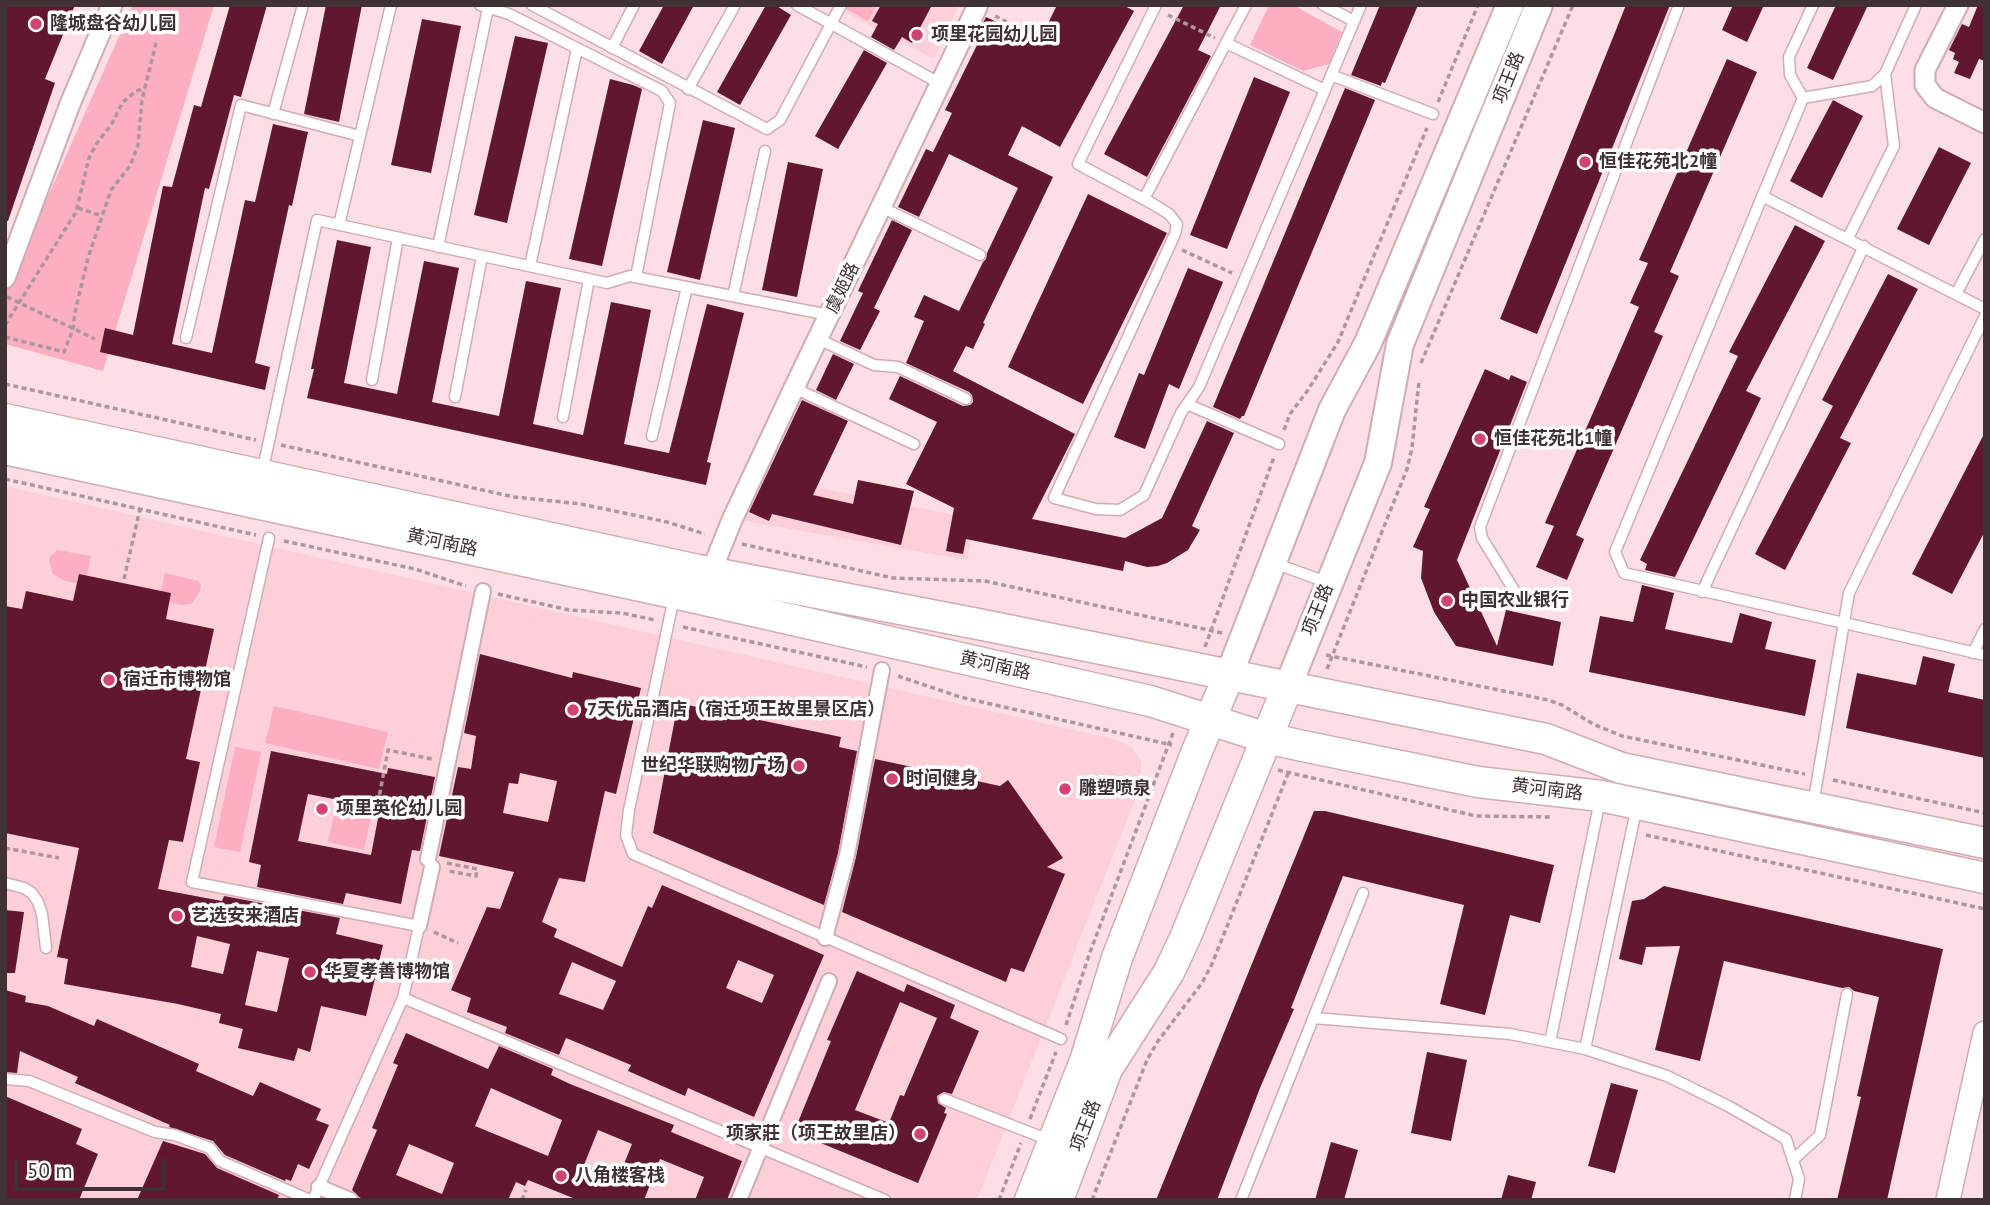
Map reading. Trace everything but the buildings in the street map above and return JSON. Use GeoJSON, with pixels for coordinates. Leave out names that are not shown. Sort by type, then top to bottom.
{"type":"FeatureCollection","features":[{"type":"Feature","properties":{"kind":"main road","name":"项王路"},"geometry":{"type":"LineString","coordinates":[[1030,1200],[1085,1061],[1117,958],[1332,410],[1368,343],[1510,5]]}},
{"type":"Feature","properties":{"kind":"main road","name":"项王路"},"geometry":{"type":"LineString","coordinates":[[1058,1200],[1107,1069],[1169,972],[1378,463],[1400,344],[1539,5]]}},
{"type":"Feature","properties":{"kind":"main road","name":"黄河南路"},"geometry":{"type":"LineString","coordinates":[[5,419],[261,476],[1150,701],[1210,719],[1261,751],[1478,782],[1601,796],[1634,818],[1985,878]]}},
{"type":"Feature","properties":{"kind":"main road","name":"黄河南路"},"geometry":{"type":"LineString","coordinates":[[5,449],[677,580],[711,572],[983,625],[1546,739],[1621,768],[1816,792],[1985,843]]}},
{"type":"Feature","properties":{"kind":"street"},"geometry":{"type":"LineString","coordinates":[[5,278],[69,104],[112,5]]}},
{"type":"Feature","properties":{"kind":"street"},"geometry":{"type":"LineString","coordinates":[[1958,5],[1925,70],[1925,85],[1935,98],[1985,123]]}},
{"type":"Feature","properties":{"kind":"street","name":"虞姬路"},"geometry":{"type":"LineString","coordinates":[[711,572],[794,388],[978,7]]}},
{"type":"Feature","properties":{"kind":"street"},"geometry":{"type":"LineString","coordinates":[[419,926],[448,762],[483,591]]}},
{"type":"Feature","properties":{"kind":"street"},"geometry":{"type":"LineString","coordinates":[[825,938],[847,855],[882,670]]}},
{"type":"Feature","properties":{"kind":"street"},"geometry":{"type":"LineString","coordinates":[[739,1200],[829,981]]}},
{"type":"Feature","properties":{"kind":"street"},"geometry":{"type":"LineString","coordinates":[[1948,1200],[1985,1033]]}},
{"type":"Feature","properties":{"kind":"street"},"geometry":{"type":"LineString","coordinates":[[314,1195],[350,1200]]}},
{"type":"Feature","properties":{"kind":"lane"},"geometry":{"type":"LineString","coordinates":[[273,114],[303,5]]}},
{"type":"Feature","properties":{"kind":"lane"},"geometry":{"type":"LineString","coordinates":[[339,225],[391,5]]}},
{"type":"Feature","properties":{"kind":"lane"},"geometry":{"type":"LineString","coordinates":[[532,5],[767,129],[780,120],[841,5]]}},
{"type":"Feature","properties":{"kind":"lane"},"geometry":{"type":"LineString","coordinates":[[612,48],[634,5]]}},
{"type":"Feature","properties":{"kind":"lane"},"geometry":{"type":"LineString","coordinates":[[688,89],[735,5]]}},
{"type":"Feature","properties":{"kind":"lane"},"geometry":{"type":"LineString","coordinates":[[797,5],[941,84]]}},
{"type":"Feature","properties":{"kind":"lane"},"geometry":{"type":"LineString","coordinates":[[1144,199],[1246,5]]}},
{"type":"Feature","properties":{"kind":"lane"},"geometry":{"type":"LineString","coordinates":[[1323,5],[1354,22]]}},
{"type":"Feature","properties":{"kind":"lane"},"geometry":{"type":"LineString","coordinates":[[1155,7],[1077,164],[1169,214],[1177,224],[1170,245],[1054,498],[1096,509],[1120,510],[1144,495],[1187,404],[1199,387],[1361,5]]}},
{"type":"Feature","properties":{"kind":"lane"},"geometry":{"type":"LineString","coordinates":[[1520,600],[1482,538],[1480,527],[1679,5]]}},
{"type":"Feature","properties":{"kind":"lane"},"geometry":{"type":"LineString","coordinates":[[1803,98],[1790,75],[1789,57],[1813,5]]}},
{"type":"Feature","properties":{"kind":"lane"},"geometry":{"type":"LineString","coordinates":[[1803,98],[1872,86],[1885,74],[1916,5]]}},
{"type":"Feature","properties":{"kind":"lane"},"geometry":{"type":"LineString","coordinates":[[439,247],[484,7],[509,14],[662,91],[670,103],[636,277]]}},
{"type":"Feature","properties":{"kind":"lane"},"geometry":{"type":"LineString","coordinates":[[1226,43],[1325,90]]}},
{"type":"Feature","properties":{"kind":"lane"},"geometry":{"type":"LineString","coordinates":[[530,267],[577,49]]}},
{"type":"Feature","properties":{"kind":"lane"},"geometry":{"type":"LineString","coordinates":[[1847,238],[1895,146],[1885,74]]}},
{"type":"Feature","properties":{"kind":"lane"},"geometry":{"type":"LineString","coordinates":[[1331,75],[1433,114]]}},
{"type":"Feature","properties":{"kind":"lane"},"geometry":{"type":"LineString","coordinates":[[1803,98],[1615,552],[1623,573],[1985,655]]}},
{"type":"Feature","properties":{"kind":"lane"},"geometry":{"type":"LineString","coordinates":[[186,338],[241,106],[360,136]]}},
{"type":"Feature","properties":{"kind":"lane"},"geometry":{"type":"LineString","coordinates":[[733,296],[765,151]]}},
{"type":"Feature","properties":{"kind":"lane"},"geometry":{"type":"LineString","coordinates":[[1762,196],[1985,309]]}},
{"type":"Feature","properties":{"kind":"lane"},"geometry":{"type":"LineString","coordinates":[[881,208],[980,255]]}},
{"type":"Feature","properties":{"kind":"lane"},"geometry":{"type":"LineString","coordinates":[[261,476],[317,220],[607,283],[630,276],[830,315]]}},
{"type":"Feature","properties":{"kind":"lane"},"geometry":{"type":"LineString","coordinates":[[372,380],[398,238]]}},
{"type":"Feature","properties":{"kind":"lane"},"geometry":{"type":"LineString","coordinates":[[1956,294],[1985,239]]}},
{"type":"Feature","properties":{"kind":"lane"},"geometry":{"type":"LineString","coordinates":[[1702,592],[1864,246]]}},
{"type":"Feature","properties":{"kind":"lane"},"geometry":{"type":"LineString","coordinates":[[455,397],[482,256]]}},
{"type":"Feature","properties":{"kind":"lane"},"geometry":{"type":"LineString","coordinates":[[563,417],[589,279]]}},
{"type":"Feature","properties":{"kind":"lane"},"geometry":{"type":"LineString","coordinates":[[652,436],[687,287]]}},
{"type":"Feature","properties":{"kind":"lane"},"geometry":{"type":"LineString","coordinates":[[1816,792],[1849,593],[1985,316]]}},
{"type":"Feature","properties":{"kind":"lane"},"geometry":{"type":"LineString","coordinates":[[818,339],[874,365],[898,367],[966,399]]}},
{"type":"Feature","properties":{"kind":"lane"},"geometry":{"type":"LineString","coordinates":[[794,388],[914,444]]}},
{"type":"Feature","properties":{"kind":"lane"},"geometry":{"type":"LineString","coordinates":[[1187,404],[1279,444]]}},
{"type":"Feature","properties":{"kind":"lane"},"geometry":{"type":"LineString","coordinates":[[5,1079],[29,1081],[155,1132],[175,1135],[210,1149],[220,1161],[314,1195],[403,998],[419,926],[192,882],[269,538]]}},
{"type":"Feature","properties":{"kind":"lane"},"geometry":{"type":"LineString","coordinates":[[1272,563],[1329,583]]}},
{"type":"Feature","properties":{"kind":"lane"},"geometry":{"type":"LineString","coordinates":[[677,580],[629,810],[626,835],[630,849],[638,858],[1061,1039]]}},
{"type":"Feature","properties":{"kind":"lane"},"geometry":{"type":"LineString","coordinates":[[1973,653],[1985,629]]}},
{"type":"Feature","properties":{"kind":"lane"},"geometry":{"type":"LineString","coordinates":[[1550,1042],[1601,796]]}},
{"type":"Feature","properties":{"kind":"lane"},"geometry":{"type":"LineString","coordinates":[[1585,1049],[1634,818]]}},
{"type":"Feature","properties":{"kind":"lane"},"geometry":{"type":"LineString","coordinates":[[5,883],[32,893],[42,914],[46,948]]}},
{"type":"Feature","properties":{"kind":"lane"},"geometry":{"type":"LineString","coordinates":[[1241,1200],[1363,893]]}},
{"type":"Feature","properties":{"kind":"lane"},"geometry":{"type":"LineString","coordinates":[[1793,1160],[1820,1135],[1847,994]]}},
{"type":"Feature","properties":{"kind":"lane"},"geometry":{"type":"LineString","coordinates":[[403,998],[885,1200]]}},
{"type":"Feature","properties":{"kind":"lane"},"geometry":{"type":"LineString","coordinates":[[1314,1018],[1510,1034],[1585,1049],[1667,1076],[1786,1139],[1799,1179],[1795,1200]]}},
{"type":"Feature","properties":{"kind":"lane"},"geometry":{"type":"LineString","coordinates":[[944,1099],[1052,1142]]}},
{"type":"Feature","properties":{"kind":"path"},"geometry":{"type":"LineString","coordinates":[[1197,669],[1290,414],[1338,342],[1478,5]]}},
{"type":"Feature","properties":{"kind":"path"},"geometry":{"type":"LineString","coordinates":[[978,7],[1021,29]]}},
{"type":"Feature","properties":{"kind":"path"},"geometry":{"type":"LineString","coordinates":[[1155,7],[1226,43]]}},
{"type":"Feature","properties":{"kind":"path"},"geometry":{"type":"LineString","coordinates":[[5,337],[64,352],[73,329],[82,280],[111,190],[130,166],[138,145],[142,100],[156,43]]}},
{"type":"Feature","properties":{"kind":"path"},"geometry":{"type":"LineString","coordinates":[[5,325],[78,208],[89,158],[97,143],[111,125],[123,102],[136,91],[145,88]]}},
{"type":"Feature","properties":{"kind":"path"},"geometry":{"type":"LineString","coordinates":[[78,208],[102,216]]}},
{"type":"Feature","properties":{"kind":"path"},"geometry":{"type":"LineString","coordinates":[[1170,245],[1245,278]]}},
{"type":"Feature","properties":{"kind":"path"},"geometry":{"type":"LineString","coordinates":[[5,296],[94,339]]}},
{"type":"Feature","properties":{"kind":"path"},"geometry":{"type":"LineString","coordinates":[[5,384],[514,497],[581,504],[667,522],[725,540],[893,578],[985,581],[1244,637]]}},
{"type":"Feature","properties":{"kind":"path"},"geometry":{"type":"LineString","coordinates":[[5,479],[415,569],[483,591],[569,610],[622,612],[882,670],[960,696],[1197,751]]}},
{"type":"Feature","properties":{"kind":"path"},"geometry":{"type":"LineString","coordinates":[[124,579],[140,509]]}},
{"type":"Feature","properties":{"kind":"path"},"geometry":{"type":"LineString","coordinates":[[1302,650],[1548,700],[1622,736],[1816,792],[1985,813]]}},
{"type":"Feature","properties":{"kind":"path"},"geometry":{"type":"LineString","coordinates":[[378,803],[388,750],[448,762]]}},
{"type":"Feature","properties":{"kind":"path"},"geometry":{"type":"LineString","coordinates":[[1261,751],[1476,816],[1552,817]]}},
{"type":"Feature","properties":{"kind":"path"},"geometry":{"type":"LineString","coordinates":[[1634,818],[1985,909]]}},
{"type":"Feature","properties":{"kind":"path"},"geometry":{"type":"LineString","coordinates":[[5,848],[59,858]]}},
{"type":"Feature","properties":{"kind":"path"},"geometry":{"type":"LineString","coordinates":[[430,863],[477,869],[476,876],[430,863]]}},
{"type":"Feature","properties":{"kind":"path"},"geometry":{"type":"LineString","coordinates":[[419,926],[458,943]]}},
{"type":"Feature","properties":{"kind":"path"},"geometry":{"type":"LineString","coordinates":[[522,1200],[526,1190]]}},
{"type":"Feature","properties":{"kind":"shaded area"},"geometry":{"type":"Polygon","coordinates":[[[133,5],[214,5],[103,371],[5,344],[5,293],[133,5]]]}},
{"type":"Feature","properties":{"kind":"shaded area","name":"项里花园幼儿园"},"geometry":{"type":"Polygon","coordinates":[[[846,5],[959,5],[934,59],[843,11],[846,5]]]}},
{"type":"Feature","properties":{"kind":"shaded area"},"geometry":{"type":"Polygon","coordinates":[[[848,5],[876,5],[868,21],[846,9],[848,5]]]}},
{"type":"Feature","properties":{"kind":"shaded area"},"geometry":{"type":"Polygon","coordinates":[[[1269,5],[1293,5],[1342,32],[1329,64],[1303,71],[1250,45],[1269,5]]]}},
{"type":"Feature","properties":{"kind":"shaded area"},"geometry":{"type":"Polygon","coordinates":[[[760,476],[975,519],[967,560],[740,520],[760,476]]]}},
{"type":"Feature","properties":{"kind":"shaded area"},"geometry":{"type":"Polygon","coordinates":[[[5,486],[1113,739],[1132,747],[1141,761],[1141,784],[977,1200],[5,1200],[5,486]]]}},
{"type":"Feature","properties":{"kind":"shaded area"},"geometry":{"type":"Polygon","coordinates":[[[57,550],[91,556],[85,585],[65,581],[53,574],[49,562],[57,550]]]}},
{"type":"Feature","properties":{"kind":"shaded area"},"geometry":{"type":"Polygon","coordinates":[[[165,573],[198,581],[201,585],[200,591],[191,604],[181,605],[159,600],[165,573]]]}},
{"type":"Feature","properties":{"kind":"shaded area"},"geometry":{"type":"Polygon","coordinates":[[[274,706],[388,732],[379,769],[265,743],[274,706]]]}},
{"type":"Feature","properties":{"kind":"shaded area"},"geometry":{"type":"Polygon","coordinates":[[[235,747],[261,752],[240,852],[214,847],[235,747]]]}},
{"type":"Feature","properties":{"kind":"shaded area"},"geometry":{"type":"Polygon","coordinates":[[[337,800],[373,807],[364,850],[328,842],[337,800]]]}},
{"type":"Feature","properties":{"kind":"place","name":"隆城盘谷幼儿园"},"geometry":{"type":"Point","coordinates":[36,24]}},
{"type":"Feature","properties":{"kind":"place","name":"项里花园幼儿园"},"geometry":{"type":"Point","coordinates":[917,35]}},
{"type":"Feature","properties":{"kind":"place","name":"恒佳花苑北2幢"},"geometry":{"type":"Point","coordinates":[1585,162]}},
{"type":"Feature","properties":{"kind":"place","name":"恒佳花苑北1幢"},"geometry":{"type":"Point","coordinates":[1480,439]}},
{"type":"Feature","properties":{"kind":"place","name":"中国农业银行"},"geometry":{"type":"Point","coordinates":[1447,601]}},
{"type":"Feature","properties":{"kind":"place","name":"宿迁市博物馆"},"geometry":{"type":"Point","coordinates":[109,680]}},
{"type":"Feature","properties":{"kind":"place","name":"7天优品酒店（宿迁项王故里景区店）"},"geometry":{"type":"Point","coordinates":[573,710]}},
{"type":"Feature","properties":{"kind":"place","name":"世纪华联购物广场"},"geometry":{"type":"Point","coordinates":[799,766]}},
{"type":"Feature","properties":{"kind":"place","name":"时间健身"},"geometry":{"type":"Point","coordinates":[892,779]}},
{"type":"Feature","properties":{"kind":"place","name":"雕塑喷泉"},"geometry":{"type":"Point","coordinates":[1065,789]}},
{"type":"Feature","properties":{"kind":"place","name":"项里英伦幼儿园"},"geometry":{"type":"Point","coordinates":[322,809]}},
{"type":"Feature","properties":{"kind":"place","name":"艺选安来酒店"},"geometry":{"type":"Point","coordinates":[177,916]}},
{"type":"Feature","properties":{"kind":"place","name":"华夏孝善博物馆"},"geometry":{"type":"Point","coordinates":[310,972]}},
{"type":"Feature","properties":{"kind":"place","name":"项家莊（项王故里店）"},"geometry":{"type":"Point","coordinates":[920,1134]}},
{"type":"Feature","properties":{"kind":"place","name":"八角楼客栈"},"geometry":{"type":"Point","coordinates":[561,1176]}}]}
